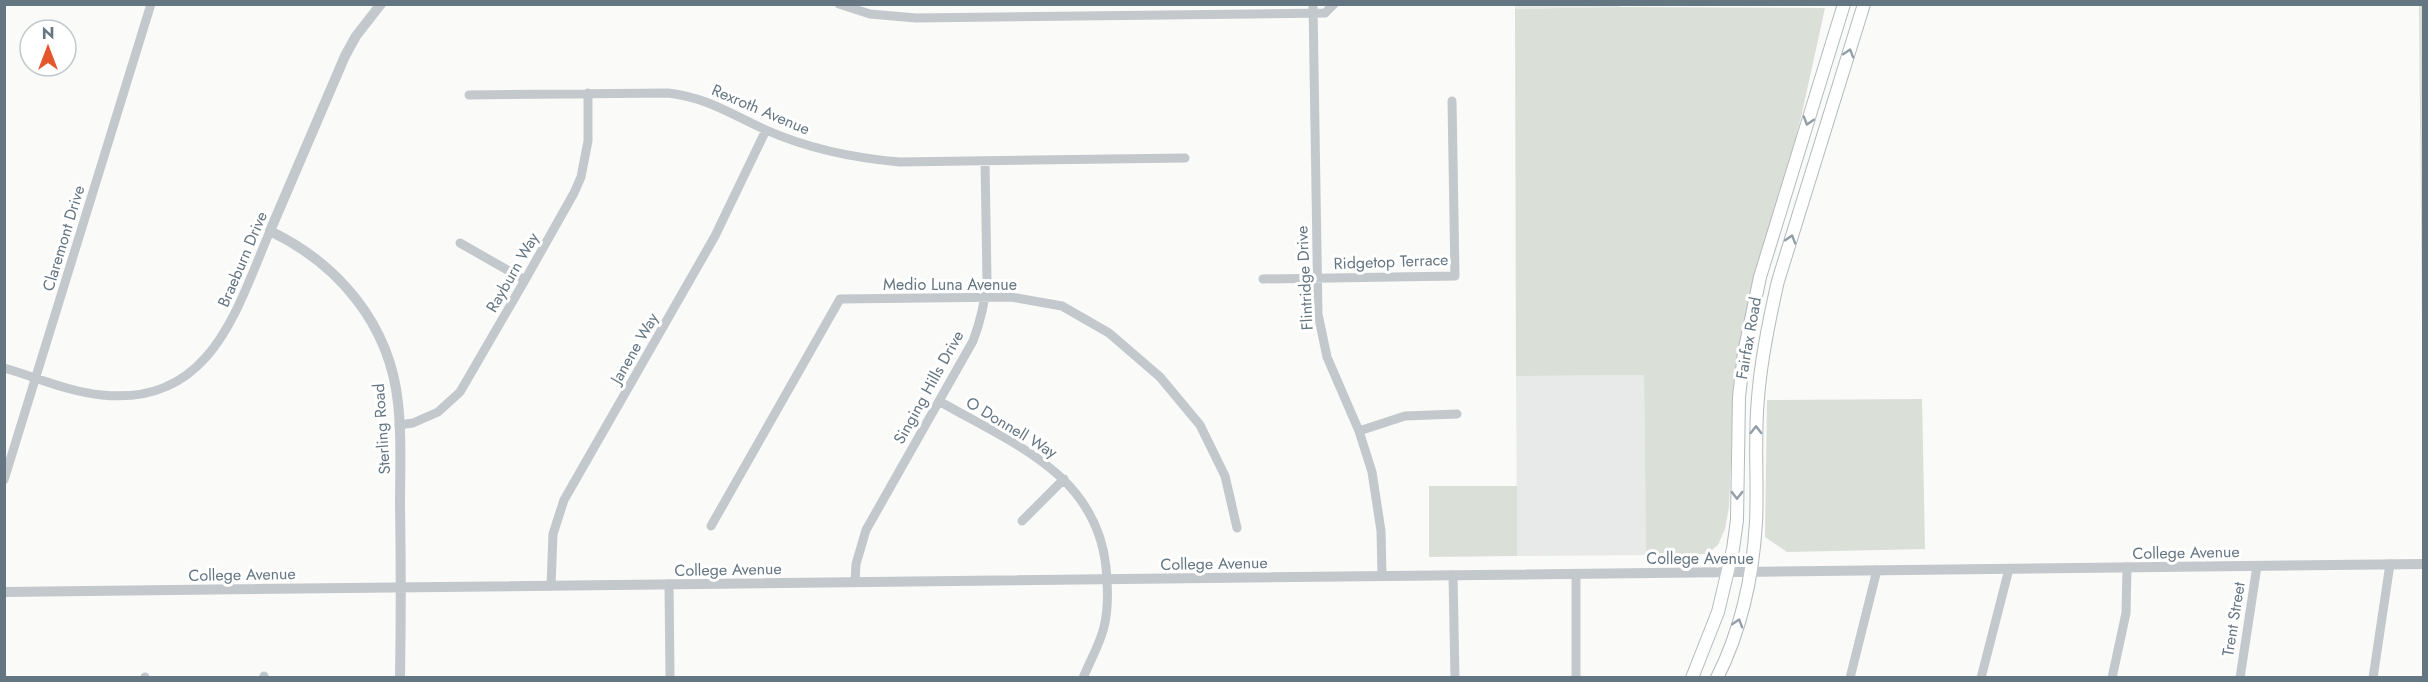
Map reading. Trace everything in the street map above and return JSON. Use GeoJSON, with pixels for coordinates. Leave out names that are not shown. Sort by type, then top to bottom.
{"type":"FeatureCollection","features":[{"type":"Feature","properties":{"kind":"main road","name":"Fairfax Road"},"geometry":{"type":"LineString","coordinates":[[1692,678],[1710,638],[1727,573],[1737,520],[1739,397],[1750,320],[1760,277],[1844,4]]}},
{"type":"Feature","properties":{"kind":"main road"},"geometry":{"type":"LineString","coordinates":[[1853,4],[1860,19]]}},
{"type":"Feature","properties":{"kind":"main road","name":"Fairfax Road"},"geometry":{"type":"LineString","coordinates":[[1717,678],[1740,618],[1751,573],[1756,521],[1758,398],[1768,323],[1778,281],[1864,4]]}},
{"type":"Feature","properties":{"kind":"street","name":"Claremont Drive"},"geometry":{"type":"LineString","coordinates":[[4,480],[151,4]]}},
{"type":"Feature","properties":{"kind":"street","name":"Braeburn Drive"},"geometry":{"type":"LineString","coordinates":[[4,368],[85,392],[118,396],[151,391],[183,377],[204,360],[222,340],[230,325],[345,56],[356,36],[381,4]]}},
{"type":"Feature","properties":{"kind":"street"},"geometry":{"type":"LineString","coordinates":[[839,4],[870,14],[916,18],[1313,9],[1325,13],[1334,4]]}},
{"type":"Feature","properties":{"kind":"street","name":"Flintridge Drive"},"geometry":{"type":"LineString","coordinates":[[1313,9],[1318,314],[1327,357],[1359,431],[1372,472],[1377,501],[1382,576]]}},
{"type":"Feature","properties":{"kind":"street","name":"Rexroth Avenue"},"geometry":{"type":"LineString","coordinates":[[469,95],[588,93],[685,95],[717,105],[766,130],[826,151],[900,162],[1185,158]]}},
{"type":"Feature","properties":{"kind":"street","name":"Rayburn Way"},"geometry":{"type":"LineString","coordinates":[[399,425],[413,423],[438,412],[460,392],[525,280],[581,177],[588,141],[588,93]]}},
{"type":"Feature","properties":{"kind":"street","name":"Ridgetop Terrace"},"geometry":{"type":"LineString","coordinates":[[1263,279],[1455,276],[1452,101]]}},
{"type":"Feature","properties":{"kind":"street","name":"Janene Way"},"geometry":{"type":"LineString","coordinates":[[552,586],[553,534],[564,500],[715,236],[766,130]]}},
{"type":"Feature","properties":{"kind":"street","name":"Singing Hills Drive"},"geometry":{"type":"LineString","coordinates":[[855,582],[856,564],[866,530],[973,341],[986,297],[986,161]]}},
{"type":"Feature","properties":{"kind":"street","name":"Sterling Road"},"geometry":{"type":"LineString","coordinates":[[270,231],[298,246],[325,265],[356,297],[368,316],[394,377],[399,425],[400,678]]}},
{"type":"Feature","properties":{"kind":"street"},"geometry":{"type":"LineString","coordinates":[[460,243],[525,280]]}},
{"type":"Feature","properties":{"kind":"street","name":"Medio Luna Avenue"},"geometry":{"type":"LineString","coordinates":[[711,526],[840,299],[1011,297],[1062,306],[1108,333],[1160,377],[1200,425],[1225,476],[1237,528]]}},
{"type":"Feature","properties":{"kind":"street","name":"O Donnell Way"},"geometry":{"type":"LineString","coordinates":[[939,401],[1041,460],[1064,479],[1087,507],[1103,548],[1108,579],[1104,627],[1083,678]]}},
{"type":"Feature","properties":{"kind":"street"},"geometry":{"type":"LineString","coordinates":[[1359,431],[1405,416],[1457,414]]}},
{"type":"Feature","properties":{"kind":"street"},"geometry":{"type":"LineString","coordinates":[[1022,521],[1064,479]]}},
{"type":"Feature","properties":{"kind":"street"},"geometry":{"type":"LineString","coordinates":[[2373,678],[2390,564]]}},
{"type":"Feature","properties":{"kind":"street","name":"College Avenue"},"geometry":{"type":"LineString","coordinates":[[4,592],[2424,564]]}},
{"type":"Feature","properties":{"kind":"street","name":"Trent Street"},"geometry":{"type":"LineString","coordinates":[[2240,678],[2257,566]]}},
{"type":"Feature","properties":{"kind":"street"},"geometry":{"type":"LineString","coordinates":[[2112,678],[2126,613],[2127,567]]}},
{"type":"Feature","properties":{"kind":"street"},"geometry":{"type":"LineString","coordinates":[[1981,678],[2008,569]]}},
{"type":"Feature","properties":{"kind":"street"},"geometry":{"type":"LineString","coordinates":[[1850,678],[1877,570]]}},
{"type":"Feature","properties":{"kind":"street"},"geometry":{"type":"LineString","coordinates":[[1576,574],[1576,678]]}},
{"type":"Feature","properties":{"kind":"street"},"geometry":{"type":"LineString","coordinates":[[1453,575],[1455,678]]}},
{"type":"Feature","properties":{"kind":"street"},"geometry":{"type":"LineString","coordinates":[[669,584],[670,678]]}},
{"type":"Feature","properties":{"kind":"shaded area"},"geometry":{"type":"Polygon","coordinates":[[[1620,4],[1620,7],[1515,9],[1515,5],[1620,4]]]}},
{"type":"Feature","properties":{"kind":"shaded area"},"geometry":{"type":"Polygon","coordinates":[[[2419,5],[2424,5],[2423,431],[2419,5]]]}},
{"type":"Feature","properties":{"kind":"shaded area"},"geometry":{"type":"Polygon","coordinates":[[[1825,8],[1802,113],[1734,389],[1729,507],[1725,529],[1718,545],[1707,554],[1646,555],[1644,375],[1516,376],[1515,9],[1825,8]]]}},
{"type":"Feature","properties":{"kind":"shaded area"},"geometry":{"type":"Polygon","coordinates":[[[1644,375],[1646,555],[1517,556],[1516,376],[1644,375]]]}},
{"type":"Feature","properties":{"kind":"shaded area"},"geometry":{"type":"Polygon","coordinates":[[[1922,399],[1925,549],[1787,552],[1765,537],[1767,400],[1922,399]]]}},
{"type":"Feature","properties":{"kind":"shaded area"},"geometry":{"type":"Polygon","coordinates":[[[1429,486],[1517,486],[1517,556],[1429,557],[1429,486]]]}}]}
